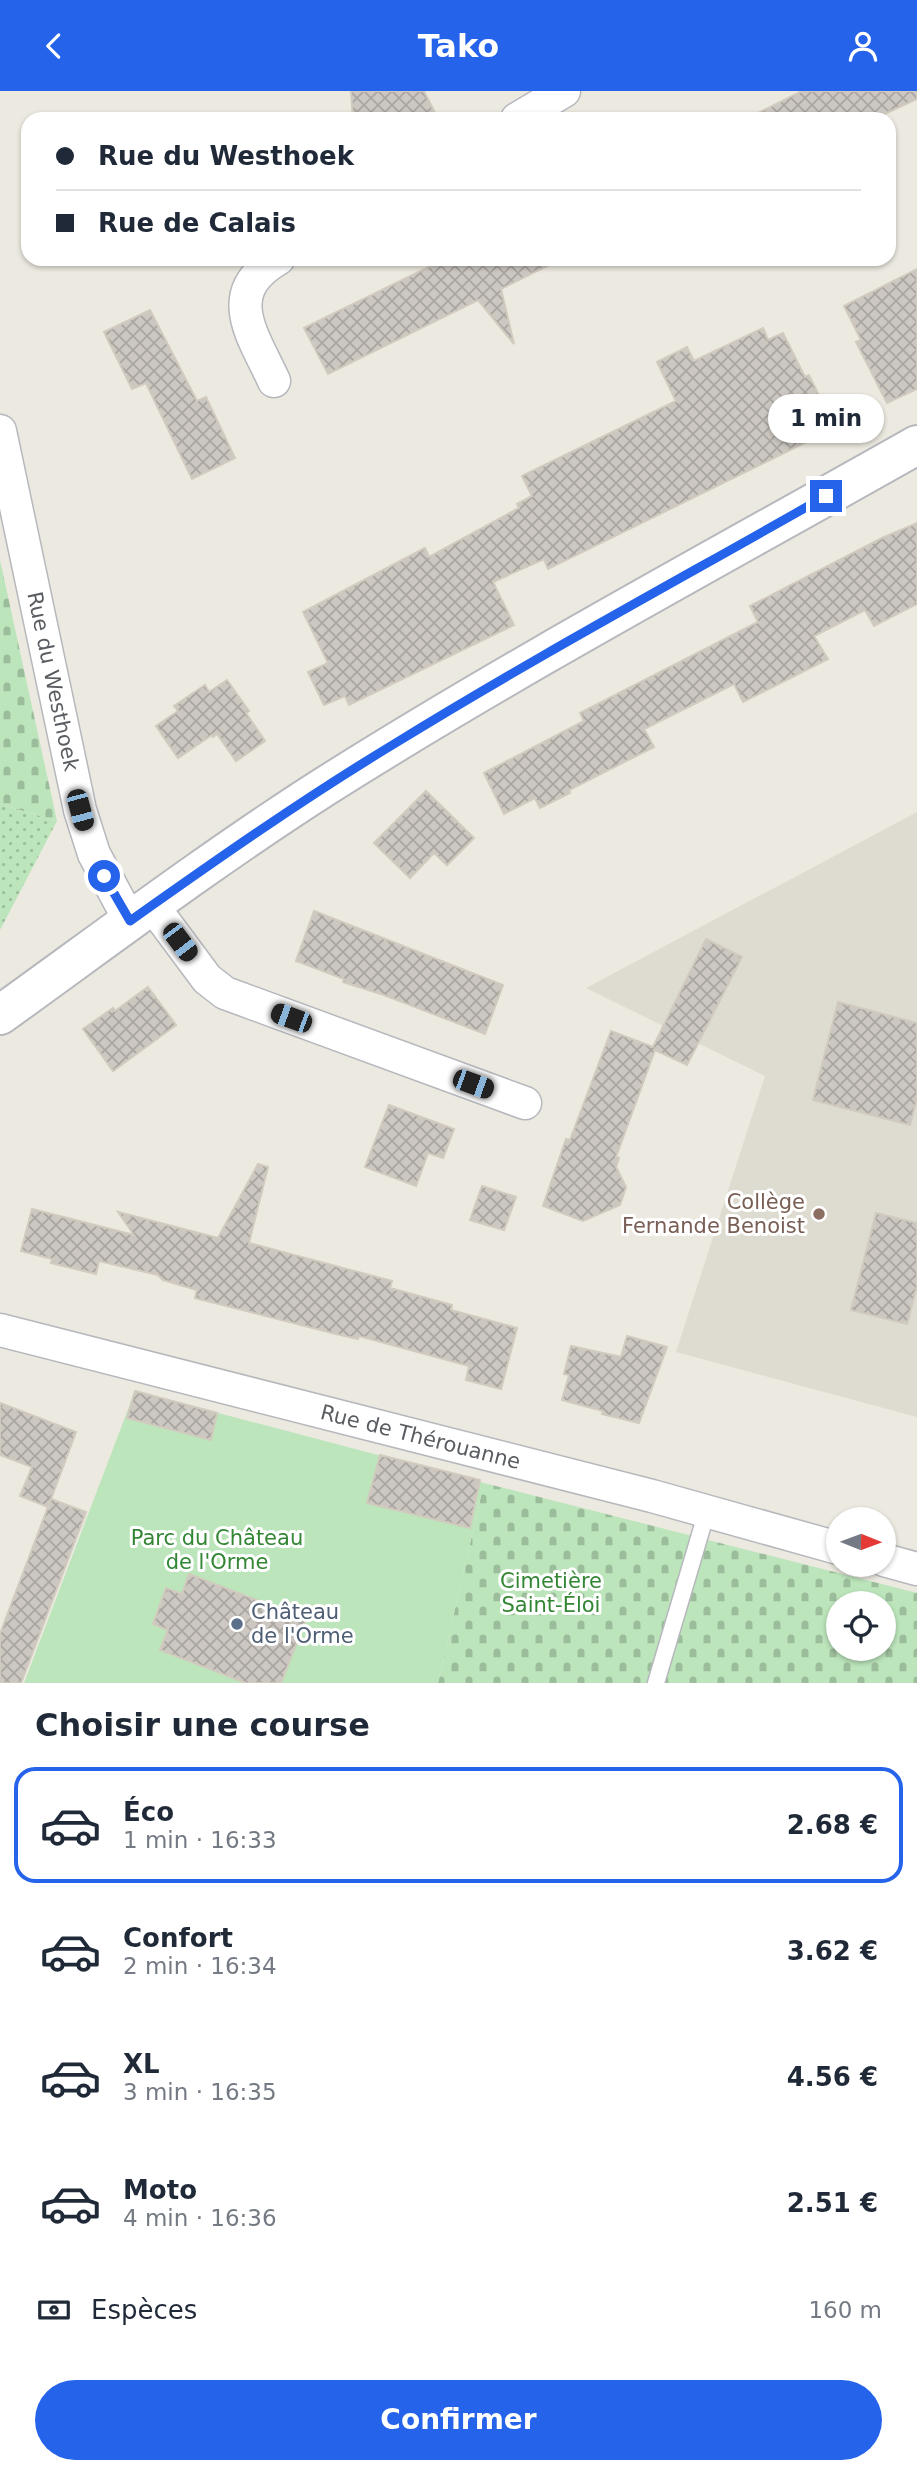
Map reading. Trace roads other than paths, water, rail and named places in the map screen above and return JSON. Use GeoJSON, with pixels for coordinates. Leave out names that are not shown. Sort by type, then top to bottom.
{"type":"FeatureCollection","features":[{"type":"Feature","properties":{"kind":"street"},"geometry":{"type":"LineString","coordinates":[[529,112],[564,91]]}},
{"type":"Feature","properties":{"kind":"street"},"geometry":{"type":"LineString","coordinates":[[268,266],[250,283],[244,308],[247,322],[274,381]]}},
{"type":"Feature","properties":{"kind":"street","name":"Rue du Westhoek"},"geometry":{"type":"LineString","coordinates":[[0,431],[80,810],[94,854],[141,913],[207,979],[225,993],[525,1103]]}},
{"type":"Feature","properties":{"kind":"street"},"geometry":{"type":"LineString","coordinates":[[0,1015],[295,806],[419,728],[917,445]]}},
{"type":"Feature","properties":{"kind":"street","name":"Rue de Thérouanne"},"geometry":{"type":"LineString","coordinates":[[0,1330],[707,1511],[826,1545]]}},
{"type":"Feature","properties":{"kind":"street"},"geometry":{"type":"LineString","coordinates":[[896,1563],[917,1569]]}},
{"type":"Feature","properties":{"kind":"lane"},"geometry":{"type":"LineString","coordinates":[[656,1683],[707,1511]]}},
{"type":"Feature","properties":{"kind":"place","name":"Collège Fernande Benoist"},"geometry":{"type":"Point","coordinates":[819,1214]}},
{"type":"Feature","properties":{"kind":"place","name":"Château de l'Orme"},"geometry":{"type":"Point","coordinates":[237,1624]}},
{"type":"Feature","properties":{"kind":"park label","name":"Parc du Château de l'Orme"},"geometry":{"type":"Point","coordinates":[217,1550]}},
{"type":"Feature","properties":{"kind":"park label","name":"Cimetière Saint-Éloi"},"geometry":{"type":"Point","coordinates":[551,1593]}}]}
